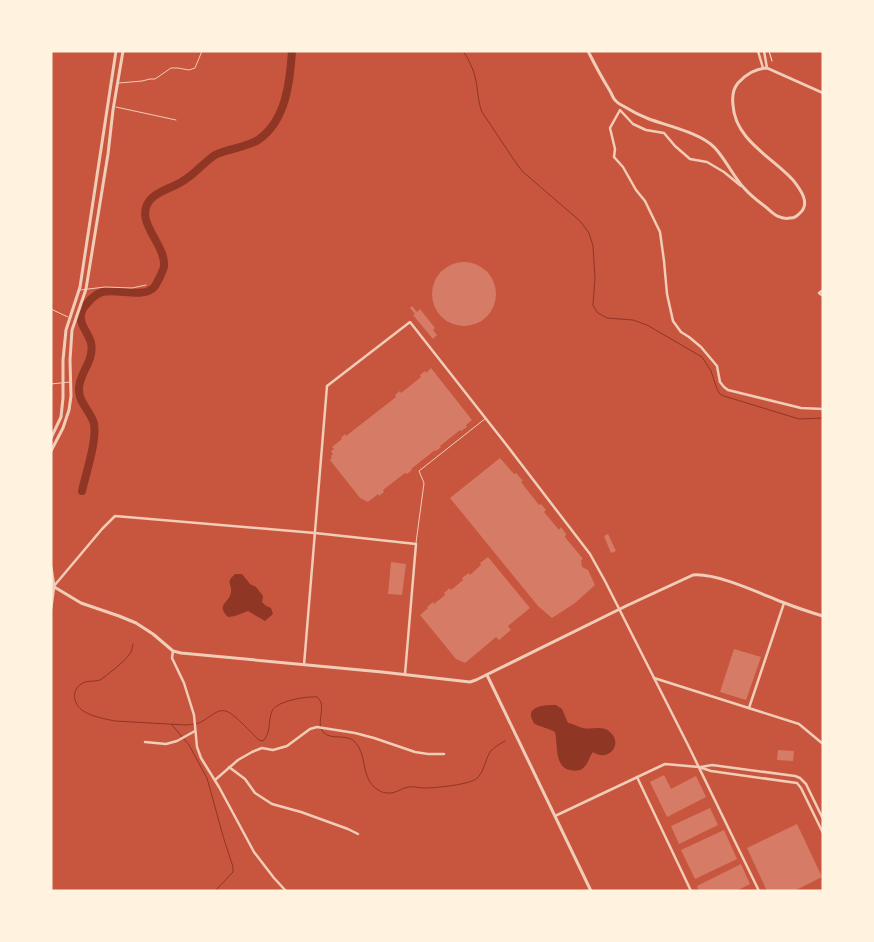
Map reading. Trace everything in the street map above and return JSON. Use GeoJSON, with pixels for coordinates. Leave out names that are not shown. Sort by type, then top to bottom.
{"type":"FeatureCollection","features":[{"type":"Feature","properties":{"kind":"street"},"geometry":{"type":"LineString","coordinates":[[51,438],[61,417],[66,330],[79,290],[116,51]]}},
{"type":"Feature","properties":{"kind":"street"},"geometry":{"type":"LineString","coordinates":[[51,450],[67,419],[70,396],[72,330],[86,289],[123,51]]}},
{"type":"Feature","properties":{"kind":"street"},"geometry":{"type":"LineString","coordinates":[[588,51],[616,101],[640,115],[689,133],[714,147],[744,188]]}},
{"type":"Feature","properties":{"kind":"street"},"geometry":{"type":"LineString","coordinates":[[758,51],[762,68]]}},
{"type":"Feature","properties":{"kind":"street"},"geometry":{"type":"LineString","coordinates":[[764,51],[768,68]]}},
{"type":"Feature","properties":{"kind":"street"},"geometry":{"type":"LineString","coordinates":[[823,93],[768,68],[762,68],[749,73],[735,87],[732,102],[735,115],[743,132],[761,153],[793,181],[801,192],[805,207],[794,218],[788,219],[779,217],[724,172],[707,162],[690,158],[664,134],[646,130],[633,124],[620,110],[610,128],[615,149],[614,157],[623,167],[644,201],[660,232],[667,294],[673,321],[681,332],[701,348],[717,366],[720,382],[728,390],[801,408],[823,409]]}},
{"type":"Feature","properties":{"kind":"street"},"geometry":{"type":"LineString","coordinates":[[102,140],[109,142]]}},
{"type":"Feature","properties":{"kind":"street"},"geometry":{"type":"LineString","coordinates":[[823,290],[819,294],[823,296]]}},
{"type":"Feature","properties":{"kind":"street"},"geometry":{"type":"LineString","coordinates":[[304,665],[327,386],[410,322],[590,554],[689,747],[759,891]]}},
{"type":"Feature","properties":{"kind":"street"},"geometry":{"type":"LineString","coordinates":[[53,586],[104,526],[115,516],[315,533],[416,544],[405,674]]}},
{"type":"Feature","properties":{"kind":"street"},"geometry":{"type":"LineString","coordinates":[[51,567],[53,586],[51,608]]}},
{"type":"Feature","properties":{"kind":"street"},"geometry":{"type":"LineString","coordinates":[[53,586],[81,604],[119,616],[141,626],[173,651],[181,653],[470,682],[692,575],[712,577],[823,616]]}},
{"type":"Feature","properties":{"kind":"street"},"geometry":{"type":"LineString","coordinates":[[749,708],[784,603]]}},
{"type":"Feature","properties":{"kind":"street"},"geometry":{"type":"LineString","coordinates":[[173,651],[172,658],[184,683],[194,715],[197,747],[201,758],[254,852],[286,891]]}},
{"type":"Feature","properties":{"kind":"street"},"geometry":{"type":"LineString","coordinates":[[487,675],[591,891]]}},
{"type":"Feature","properties":{"kind":"street"},"geometry":{"type":"LineString","coordinates":[[654,678],[799,724],[823,744]]}},
{"type":"Feature","properties":{"kind":"street"},"geometry":{"type":"LineString","coordinates":[[215,780],[238,760],[262,748],[273,750],[287,746],[310,729],[317,727],[355,733],[415,752],[444,754]]}},
{"type":"Feature","properties":{"kind":"street"},"geometry":{"type":"LineString","coordinates":[[145,742],[166,744],[195,730]]}},
{"type":"Feature","properties":{"kind":"street"},"geometry":{"type":"LineString","coordinates":[[555,816],[665,764],[699,767],[711,771],[797,782],[823,833]]}},
{"type":"Feature","properties":{"kind":"street"},"geometry":{"type":"LineString","coordinates":[[699,767],[712,765],[800,778],[806,784],[823,819]]}},
{"type":"Feature","properties":{"kind":"street"},"geometry":{"type":"LineString","coordinates":[[229,767],[245,779],[256,793],[272,804],[301,812],[358,834]]}},
{"type":"Feature","properties":{"kind":"street"},"geometry":{"type":"LineString","coordinates":[[637,776],[691,891]]}},
{"type":"Feature","properties":{"kind":"lane"},"geometry":{"type":"LineString","coordinates":[[118,83],[142,82],[155,79],[171,68],[189,70],[195,68],[202,51]]}},
{"type":"Feature","properties":{"kind":"lane"},"geometry":{"type":"LineString","coordinates":[[114,107],[176,120]]}},
{"type":"Feature","properties":{"kind":"lane"},"geometry":{"type":"LineString","coordinates":[[79,290],[105,287],[132,288],[146,285]]}},
{"type":"Feature","properties":{"kind":"lane"},"geometry":{"type":"LineString","coordinates":[[51,308],[75,320]]}},
{"type":"Feature","properties":{"kind":"lane"},"geometry":{"type":"LineString","coordinates":[[51,384],[70,382]]}},
{"type":"Feature","properties":{"kind":"lane"},"geometry":{"type":"LineString","coordinates":[[416,544],[424,483],[419,471],[486,418]]}},
{"type":"Feature","properties":{"kind":"path"},"geometry":{"type":"LineString","coordinates":[[769,51],[772,61]]}},
{"type":"Feature","properties":{"kind":"shaded area"},"geometry":{"type":"Polygon","coordinates":[[[235,574],[242,574],[250,584],[256,587],[263,596],[262,602],[271,608],[273,614],[265,621],[248,611],[228,617],[224,613],[223,606],[230,596],[230,582],[235,574]]]}},
{"type":"Feature","properties":{"kind":"shaded area"},"geometry":{"type":"Polygon","coordinates":[[[556,705],[562,709],[568,723],[583,728],[601,728],[610,732],[615,742],[615,747],[612,751],[604,755],[593,752],[581,770],[573,771],[565,768],[559,760],[555,732],[535,724],[531,716],[531,712],[536,708],[556,705]]]}},
{"type":"Feature","properties":{"kind":"building"},"geometry":{"type":"Polygon","coordinates":[[[458,262],[470,262],[487,271],[494,282],[496,294],[494,306],[487,317],[470,326],[458,326],[446,321],[437,312],[432,300],[432,288],[437,276],[446,267],[458,262]]]}},
{"type":"Feature","properties":{"kind":"building"},"geometry":{"type":"Polygon","coordinates":[[[412,306],[417,312],[420,309],[435,328],[433,330],[437,335],[433,339],[413,315],[415,314],[410,308],[412,306]]]}},
{"type":"Feature","properties":{"kind":"building"},"geometry":{"type":"Polygon","coordinates":[[[431,368],[472,420],[466,425],[467,427],[460,430],[407,474],[405,473],[383,490],[384,492],[379,496],[378,494],[368,502],[360,498],[330,460],[333,454],[331,451],[334,449],[332,447],[345,434],[346,436],[431,368]]]}},
{"type":"Feature","properties":{"kind":"building"},"geometry":{"type":"Polygon","coordinates":[[[500,458],[523,481],[521,482],[539,505],[541,504],[546,510],[544,512],[559,530],[561,527],[566,534],[565,537],[583,559],[581,560],[582,567],[588,570],[595,585],[575,603],[552,618],[538,606],[450,498],[500,458]]]}},
{"type":"Feature","properties":{"kind":"building"},"geometry":{"type":"Polygon","coordinates":[[[608,534],[616,551],[611,553],[604,536],[608,534]]]}},
{"type":"Feature","properties":{"kind":"building"},"geometry":{"type":"Polygon","coordinates":[[[488,557],[530,608],[508,626],[511,630],[499,640],[496,637],[465,663],[456,659],[420,615],[433,602],[434,604],[445,595],[444,593],[450,588],[451,590],[463,580],[462,578],[469,573],[470,575],[488,557]]]}},
{"type":"Feature","properties":{"kind":"building"},"geometry":{"type":"Polygon","coordinates":[[[391,562],[406,564],[402,595],[388,594],[391,562]]]}},
{"type":"Feature","properties":{"kind":"building"},"geometry":{"type":"Polygon","coordinates":[[[734,649],[761,657],[746,700],[720,692],[734,649]]]}},
{"type":"Feature","properties":{"kind":"building"},"geometry":{"type":"Polygon","coordinates":[[[778,750],[794,751],[793,761],[777,760],[778,750]]]}},
{"type":"Feature","properties":{"kind":"building"},"geometry":{"type":"Polygon","coordinates":[[[664,775],[671,789],[696,776],[706,797],[667,817],[650,782],[664,775]]]}},
{"type":"Feature","properties":{"kind":"building"},"geometry":{"type":"Polygon","coordinates":[[[710,808],[718,825],[679,844],[671,826],[710,808]]]}},
{"type":"Feature","properties":{"kind":"building"},"geometry":{"type":"Polygon","coordinates":[[[797,824],[822,877],[794,891],[767,891],[747,848],[797,824]]]}},
{"type":"Feature","properties":{"kind":"building"},"geometry":{"type":"Polygon","coordinates":[[[724,830],[737,859],[695,879],[681,850],[724,830]]]}},
{"type":"Feature","properties":{"kind":"building"},"geometry":{"type":"Polygon","coordinates":[[[741,864],[750,884],[736,891],[699,891],[697,886],[741,864]]]}},
{"type":"Feature","properties":{"kind":"waterway"},"geometry":{"type":"LineString","coordinates":[[82,491],[93,448],[95,431],[94,424],[81,399],[79,390],[79,384],[92,350],[90,339],[81,320],[83,310],[91,299],[105,291],[141,293],[155,287],[164,266],[160,249],[145,216],[150,200],[157,194],[187,178],[215,155],[253,143],[267,132],[281,112],[285,100],[292,51]]}},
{"type":"Feature","properties":{"kind":"waterway"},"geometry":{"type":"LineString","coordinates":[[463,51],[474,73],[482,112],[514,160],[522,171],[580,221],[589,233],[593,246],[595,278],[593,305],[598,313],[607,318],[633,320],[647,325],[702,357],[711,371],[717,389],[724,396],[799,419],[823,418]]}},
{"type":"Feature","properties":{"kind":"waterway"},"geometry":{"type":"LineString","coordinates":[[133,644],[131,653],[127,658],[100,680],[83,683],[78,687],[75,691],[75,699],[81,709],[96,717],[115,721],[186,725],[199,723],[217,712],[225,711],[234,716],[259,740],[263,741],[266,738],[272,711],[275,707],[292,700],[317,697],[322,709],[320,724],[323,732],[330,736],[352,739],[359,747],[370,782],[374,787],[385,793],[393,793],[409,787],[436,787],[472,781],[481,773],[490,752],[505,741]]}},
{"type":"Feature","properties":{"kind":"waterway"},"geometry":{"type":"LineString","coordinates":[[172,725],[189,745],[207,778],[233,867],[233,872],[215,891]]}}]}
